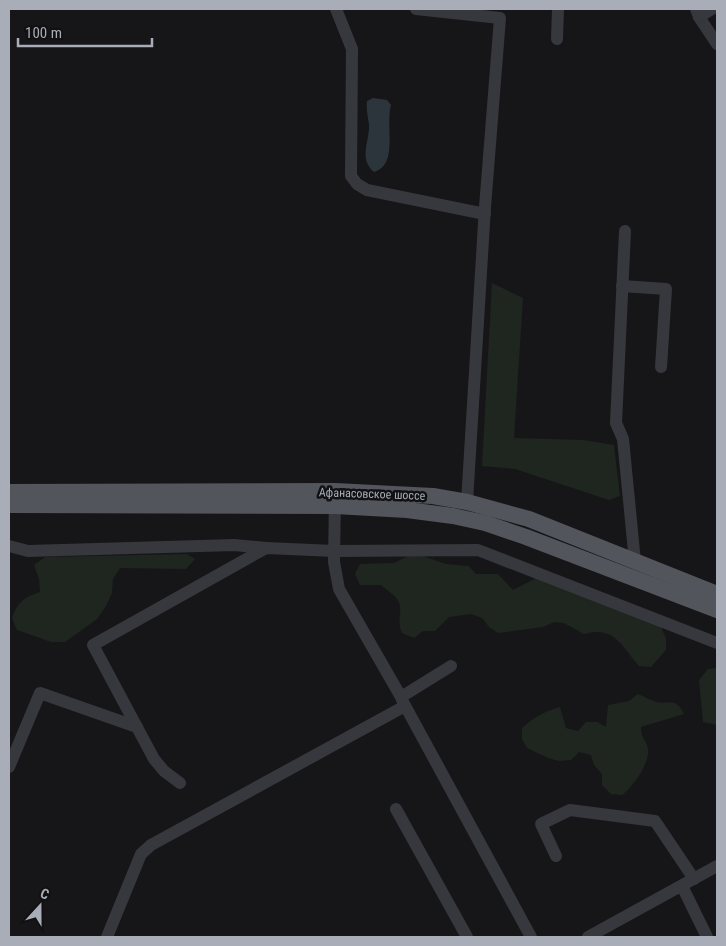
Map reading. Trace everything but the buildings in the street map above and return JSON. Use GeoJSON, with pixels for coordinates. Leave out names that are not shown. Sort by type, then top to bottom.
{"type":"FeatureCollection","features":[{"type":"Feature","properties":{"kind":"main road","name":"Афанасовское шоссе"},"geometry":{"type":"LineString","coordinates":[[9,492],[335,499],[407,510],[485,523],[717,610]]}},
{"type":"Feature","properties":{"kind":"main road","name":"Афанасовское шоссе"},"geometry":{"type":"LineString","coordinates":[[9,505],[433,496],[467,502],[529,519],[717,594]]}},
{"type":"Feature","properties":{"kind":"street"},"geometry":{"type":"LineString","coordinates":[[336,9],[352,49],[351,176],[357,184],[367,190],[485,214]]}},
{"type":"Feature","properties":{"kind":"street"},"geometry":{"type":"LineString","coordinates":[[416,9],[500,18],[485,214],[467,502]]}},
{"type":"Feature","properties":{"kind":"street"},"geometry":{"type":"LineString","coordinates":[[556,39],[558,9]]}},
{"type":"Feature","properties":{"kind":"street"},"geometry":{"type":"LineString","coordinates":[[712,9],[698,13],[717,44]]}},
{"type":"Feature","properties":{"kind":"street"},"geometry":{"type":"LineString","coordinates":[[625,231],[616,422],[622,439],[635,562]]}},
{"type":"Feature","properties":{"kind":"street"},"geometry":{"type":"LineString","coordinates":[[622,286],[666,289],[662,367]]}},
{"type":"Feature","properties":{"kind":"street"},"geometry":{"type":"LineString","coordinates":[[335,499],[335,575],[339,589],[403,701],[531,937]]}},
{"type":"Feature","properties":{"kind":"street"},"geometry":{"type":"LineString","coordinates":[[9,546],[28,551],[234,545],[334,551],[478,550],[717,643]]}},
{"type":"Feature","properties":{"kind":"street"},"geometry":{"type":"LineString","coordinates":[[180,783],[164,771],[154,759],[93,645],[266,548]]}},
{"type":"Feature","properties":{"kind":"street"},"geometry":{"type":"LineString","coordinates":[[107,937],[141,854],[151,845],[403,701],[451,666]]}},
{"type":"Feature","properties":{"kind":"street"},"geometry":{"type":"LineString","coordinates":[[9,767],[40,693],[137,727]]}},
{"type":"Feature","properties":{"kind":"street"},"geometry":{"type":"LineString","coordinates":[[396,808],[467,937]]}},
{"type":"Feature","properties":{"kind":"street"},"geometry":{"type":"LineString","coordinates":[[556,856],[541,824],[570,810],[655,821],[694,879]]}},
{"type":"Feature","properties":{"kind":"street"},"geometry":{"type":"LineString","coordinates":[[588,937],[717,866]]}},
{"type":"Feature","properties":{"kind":"street"},"geometry":{"type":"LineString","coordinates":[[682,886],[707,937]]}},
{"type":"Feature","properties":{"kind":"shaded area"},"geometry":{"type":"Polygon","coordinates":[[[373,98],[387,100],[391,105],[389,153],[382,168],[374,172],[369,167],[366,155],[369,131],[367,101],[373,98]]]}},
{"type":"Feature","properties":{"kind":"shaded area"},"geometry":{"type":"Polygon","coordinates":[[[492,283],[523,298],[514,438],[583,440],[614,445],[620,496],[609,500],[515,469],[482,466],[492,283]]]}},
{"type":"Feature","properties":{"kind":"shaded area"},"geometry":{"type":"Polygon","coordinates":[[[414,553],[446,564],[469,566],[476,574],[498,574],[513,590],[542,575],[571,584],[582,584],[658,619],[666,639],[666,650],[651,667],[639,666],[611,635],[595,632],[584,634],[564,623],[554,622],[543,627],[498,633],[489,627],[482,618],[471,614],[449,617],[435,631],[423,631],[414,638],[402,633],[400,606],[396,598],[381,585],[360,585],[355,574],[360,564],[394,563],[414,553]]]}},
{"type":"Feature","properties":{"kind":"shaded area"},"geometry":{"type":"Polygon","coordinates":[[[187,554],[195,559],[186,569],[120,568],[113,579],[112,593],[97,619],[65,642],[51,642],[17,630],[12,618],[22,601],[40,592],[39,579],[34,565],[45,557],[187,554]]]}},
{"type":"Feature","properties":{"kind":"shaded area"},"geometry":{"type":"Polygon","coordinates":[[[717,668],[717,725],[703,722],[699,680],[708,669],[717,668]]]}},
{"type":"Feature","properties":{"kind":"shaded area"},"geometry":{"type":"Polygon","coordinates":[[[638,694],[662,703],[678,705],[684,714],[641,727],[648,755],[644,768],[636,781],[622,795],[611,794],[602,785],[602,774],[594,765],[591,755],[579,752],[571,760],[559,761],[527,748],[522,739],[522,728],[526,724],[544,713],[560,707],[566,728],[578,731],[586,722],[597,722],[606,727],[608,705],[629,701],[638,694]]]}}]}
